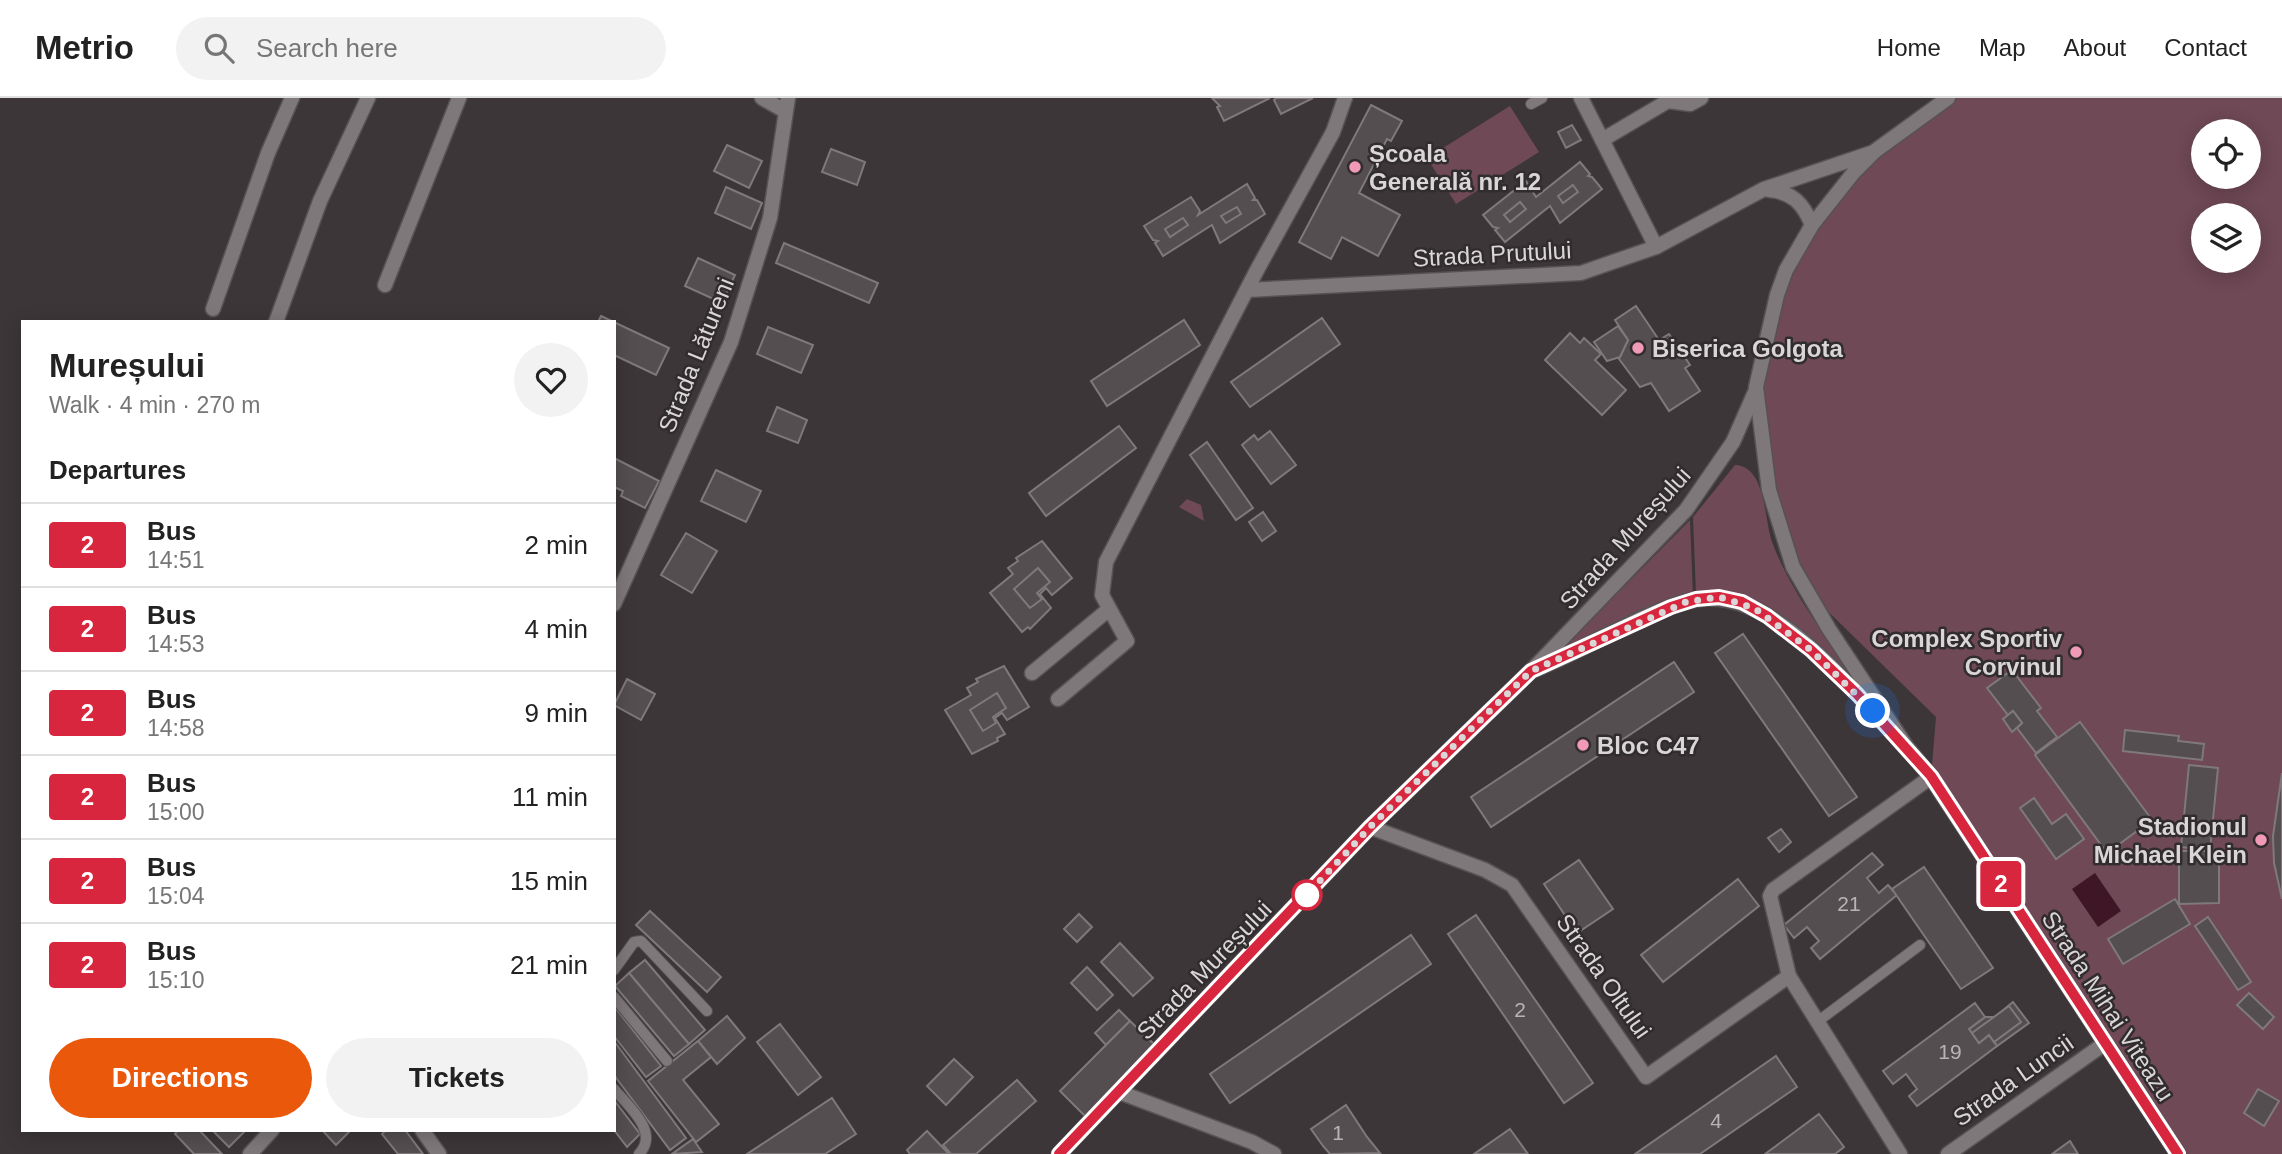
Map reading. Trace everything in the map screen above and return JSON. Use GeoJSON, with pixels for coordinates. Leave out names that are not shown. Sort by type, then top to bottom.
{"type":"FeatureCollection","features":[{"type":"Feature","properties":{"kind":"street"},"geometry":{"type":"LineString","coordinates":[[214,309],[268,153],[292,98]]}},
{"type":"Feature","properties":{"kind":"street"},"geometry":{"type":"LineString","coordinates":[[277,320],[320,201],[368,98]]}},
{"type":"Feature","properties":{"kind":"street"},"geometry":{"type":"LineString","coordinates":[[385,285],[459,98]]}},
{"type":"Feature","properties":{"kind":"street","name":"Strada Lătureni"},"geometry":{"type":"LineString","coordinates":[[616,600],[731,342],[770,218],[786,105],[762,98]]}},
{"type":"Feature","properties":{"kind":"street"},"geometry":{"type":"LineString","coordinates":[[1058,699],[1127,641],[1102,595],[1106,562],[1247,290],[1333,132],[1345,98]]}},
{"type":"Feature","properties":{"kind":"street"},"geometry":{"type":"LineString","coordinates":[[1581,98],[1656,247]]}},
{"type":"Feature","properties":{"kind":"street"},"geometry":{"type":"LineString","coordinates":[[1602,140],[1668,101],[1690,104],[1701,98]]}},
{"type":"Feature","properties":{"kind":"street","name":"Strada Mihai Viteazu"},"geometry":{"type":"LineString","coordinates":[[1948,98],[1875,151],[1848,179],[1812,225],[1786,270],[1777,295],[1756,387],[1767,482],[1785,548],[1804,588],[1829,629],[1906,746],[1931,776],[2178,1154]]}},
{"type":"Feature","properties":{"kind":"street","name":"Strada Prutului"},"geometry":{"type":"LineString","coordinates":[[1247,290],[1566,275],[1595,270],[1656,247],[1764,189],[1875,151]]}},
{"type":"Feature","properties":{"kind":"street"},"geometry":{"type":"LineString","coordinates":[[1764,189],[1790,194],[1803,207],[1812,225]]}},
{"type":"Feature","properties":{"kind":"street","name":"Strada Mureșului"},"geometry":{"type":"LineString","coordinates":[[1059,1154],[1370,827],[1531,671],[1692,503],[1733,442],[1756,387]]}},
{"type":"Feature","properties":{"kind":"street","name":"Strada Mureșului"},"geometry":{"type":"LineString","coordinates":[[1531,671],[1678,604],[1710,597],[1734,599],[1767,616],[1811,650],[1906,746]]}},
{"type":"Feature","properties":{"kind":"street"},"geometry":{"type":"LineString","coordinates":[[1032,673],[1108,610]]}},
{"type":"Feature","properties":{"kind":"street"},"geometry":{"type":"LineString","coordinates":[[1900,1154],[1789,976],[1770,896],[1773,890],[1931,776]]}},
{"type":"Feature","properties":{"kind":"street","name":"Strada Oltului"},"geometry":{"type":"LineString","coordinates":[[1370,827],[1485,870],[1512,885],[1646,1077],[1789,976]]}},
{"type":"Feature","properties":{"kind":"street","name":"Strada Luncii"},"geometry":{"type":"LineString","coordinates":[[1948,1154],[2104,1044]]}},
{"type":"Feature","properties":{"kind":"street"},"geometry":{"type":"LineString","coordinates":[[1119,1092],[1252,1142],[1274,1154]]}},
{"type":"Feature","properties":{"kind":"street"},"geometry":{"type":"LineString","coordinates":[[250,1154],[270,1132]]}},
{"type":"Feature","properties":{"kind":"street"},"geometry":{"type":"LineString","coordinates":[[423,1132],[439,1154]]}},
{"type":"Feature","properties":{"kind":"lane"},"geometry":{"type":"LineString","coordinates":[[1531,104],[1542,98]]}},
{"type":"Feature","properties":{"kind":"lane"},"geometry":{"type":"LineString","coordinates":[[616,967],[632,944],[641,941],[707,1011]]}},
{"type":"Feature","properties":{"kind":"lane"},"geometry":{"type":"LineString","coordinates":[[1817,1022],[1920,945]]}},
{"type":"Feature","properties":{"kind":"lane"},"geometry":{"type":"LineString","coordinates":[[616,999],[667,1061]]}},
{"type":"Feature","properties":{"kind":"lane"},"geometry":{"type":"LineString","coordinates":[[616,1091],[648,1133],[648,1144],[639,1154]]}},
{"type":"Feature","properties":{"kind":"shaded area","name":"Complex Sportiv Corvinul"},"geometry":{"type":"Polygon","coordinates":[[[1948,98],[2282,98],[2282,1154],[2178,1154],[1931,777],[1936,717],[1804,588],[1793,567],[1760,433],[1763,352],[1777,295],[1836,194],[1948,98]]]}},
{"type":"Feature","properties":{"kind":"shaded area"},"geometry":{"type":"Polygon","coordinates":[[[1510,106],[1539,152],[1456,204],[1427,158],[1510,106]]]}},
{"type":"Feature","properties":{"kind":"shaded area"},"geometry":{"type":"Polygon","coordinates":[[[1735,465],[1753,474],[1762,495],[1772,542],[1780,562],[1812,618],[1862,688],[1807,636],[1766,606],[1744,596],[1721,592],[1696,595],[1693,517],[1735,465]]]}},
{"type":"Feature","properties":{"kind":"shaded area"},"geometry":{"type":"Polygon","coordinates":[[[1187,499],[1201,505],[1204,521],[1179,507],[1187,499]]]}},
{"type":"Feature","properties":{"kind":"shaded area"},"geometry":{"type":"Polygon","coordinates":[[[1690,520],[1693,596],[1568,648],[1567,644],[1690,520]]]}},
{"type":"Feature","properties":{"kind":"shaded area"},"geometry":{"type":"Polygon","coordinates":[[[2095,873],[2121,911],[2098,927],[2072,889],[2095,873]]]}},
{"type":"Feature","properties":{"kind":"building"},"geometry":{"type":"Polygon","coordinates":[[[1212,98],[1270,98],[1224,121],[1217,107],[1220,106],[1212,98]]]}},
{"type":"Feature","properties":{"kind":"building"},"geometry":{"type":"Polygon","coordinates":[[[1313,98],[1281,114],[1274,100],[1313,98]]]}},
{"type":"Feature","properties":{"kind":"building","name":"Școala Generală nr. 12"},"geometry":{"type":"Polygon","coordinates":[[[1371,105],[1402,121],[1391,141],[1387,139],[1359,193],[1400,215],[1378,256],[1342,237],[1331,259],[1299,242],[1371,105]]]}},
{"type":"Feature","properties":{"kind":"building"},"geometry":{"type":"Polygon","coordinates":[[[1572,125],[1581,140],[1566,148],[1558,132],[1572,125]]]}},
{"type":"Feature","properties":{"kind":"building"},"geometry":{"type":"Polygon","coordinates":[[[727,145],[762,161],[749,188],[714,171],[727,145]]]}},
{"type":"Feature","properties":{"kind":"building"},"geometry":{"type":"Polygon","coordinates":[[[831,149],[865,162],[857,185],[822,172],[831,149]]]}},
{"type":"Feature","properties":{"kind":"building"},"geometry":{"type":"Polygon","coordinates":[[[1580,162],[1590,174],[1588,176],[1602,189],[1560,223],[1550,206],[1505,242],[1495,230],[1498,228],[1493,227],[1483,215],[1526,181],[1536,197],[1580,162]]]}},
{"type":"Feature","properties":{"kind":"building"},"geometry":{"type":"Polygon","coordinates":[[[1247,184],[1255,198],[1253,200],[1257,200],[1265,214],[1220,243],[1212,225],[1163,256],[1155,243],[1158,241],[1153,240],[1144,226],[1191,197],[1200,211],[1198,215],[1247,184]]]}},
{"type":"Feature","properties":{"kind":"building"},"geometry":{"type":"Polygon","coordinates":[[[1573,185],[1578,192],[1563,203],[1558,196],[1573,185]]]}},
{"type":"Feature","properties":{"kind":"building"},"geometry":{"type":"Polygon","coordinates":[[[726,187],[762,203],[751,229],[715,213],[726,187]]]}},
{"type":"Feature","properties":{"kind":"building"},"geometry":{"type":"Polygon","coordinates":[[[1520,202],[1526,209],[1510,222],[1504,215],[1520,202]]]}},
{"type":"Feature","properties":{"kind":"building"},"geometry":{"type":"Polygon","coordinates":[[[1237,207],[1241,214],[1226,223],[1221,216],[1237,207]]]}},
{"type":"Feature","properties":{"kind":"building"},"geometry":{"type":"Polygon","coordinates":[[[1183,218],[1188,225],[1170,237],[1165,229],[1183,218]]]}},
{"type":"Feature","properties":{"kind":"building"},"geometry":{"type":"Polygon","coordinates":[[[784,243],[878,283],[869,303],[776,263],[784,243]]]}},
{"type":"Feature","properties":{"kind":"building"},"geometry":{"type":"Polygon","coordinates":[[[698,258],[735,275],[722,303],[685,286],[698,258]]]}},
{"type":"Feature","properties":{"kind":"building"},"geometry":{"type":"Polygon","coordinates":[[[1636,306],[1659,340],[1669,334],[1690,365],[1685,368],[1700,391],[1669,411],[1651,383],[1640,387],[1619,359],[1628,340],[1615,320],[1636,306]]]}},
{"type":"Feature","properties":{"kind":"building"},"geometry":{"type":"Polygon","coordinates":[[[1322,318],[1340,344],[1250,407],[1231,382],[1322,318]]]}},
{"type":"Feature","properties":{"kind":"building"},"geometry":{"type":"Polygon","coordinates":[[[1184,320],[1200,345],[1107,406],[1091,381],[1184,320]]]}},
{"type":"Feature","properties":{"kind":"building"},"geometry":{"type":"Polygon","coordinates":[[[616,323],[669,348],[656,375],[616,356],[616,323]]]}},
{"type":"Feature","properties":{"kind":"building"},"geometry":{"type":"Polygon","coordinates":[[[1618,326],[1628,340],[1620,357],[1607,361],[1594,342],[1618,326]]]}},
{"type":"Feature","properties":{"kind":"building"},"geometry":{"type":"Polygon","coordinates":[[[768,327],[813,345],[801,373],[757,354],[768,327]]]}},
{"type":"Feature","properties":{"kind":"building"},"geometry":{"type":"Polygon","coordinates":[[[1570,333],[1580,343],[1584,338],[1601,354],[1595,360],[1626,390],[1602,415],[1545,360],[1570,333]]]}},
{"type":"Feature","properties":{"kind":"building"},"geometry":{"type":"Polygon","coordinates":[[[777,407],[807,420],[798,443],[767,431],[777,407]]]}},
{"type":"Feature","properties":{"kind":"building"},"geometry":{"type":"Polygon","coordinates":[[[1119,426],[1136,448],[1046,516],[1029,493],[1119,426]]]}},
{"type":"Feature","properties":{"kind":"building"},"geometry":{"type":"Polygon","coordinates":[[[1270,431],[1296,465],[1271,484],[1242,445],[1254,435],[1258,440],[1270,431]]]}},
{"type":"Feature","properties":{"kind":"building"},"geometry":{"type":"Polygon","coordinates":[[[1207,442],[1253,508],[1236,520],[1190,455],[1207,442]]]}},
{"type":"Feature","properties":{"kind":"building"},"geometry":{"type":"Polygon","coordinates":[[[616,459],[659,481],[645,508],[621,496],[623,491],[616,488],[616,459]]]}},
{"type":"Feature","properties":{"kind":"building"},"geometry":{"type":"Polygon","coordinates":[[[716,470],[761,491],[746,522],[701,501],[716,470]]]}},
{"type":"Feature","properties":{"kind":"building"},"geometry":{"type":"Polygon","coordinates":[[[1263,512],[1276,531],[1262,541],[1249,522],[1263,512]]]}},
{"type":"Feature","properties":{"kind":"building"},"geometry":{"type":"Polygon","coordinates":[[[686,533],[717,551],[692,593],[661,575],[686,533]]]}},
{"type":"Feature","properties":{"kind":"building"},"geometry":{"type":"Polygon","coordinates":[[[1042,541],[1072,578],[1052,595],[1046,588],[1040,594],[1051,608],[1030,629],[1028,627],[1022,632],[990,593],[1013,574],[1008,568],[1018,561],[1016,558],[1042,541]]]}},
{"type":"Feature","properties":{"kind":"building"},"geometry":{"type":"Polygon","coordinates":[[[1038,568],[1050,582],[1037,593],[1042,599],[1030,608],[1014,589],[1038,568]]]}},
{"type":"Feature","properties":{"kind":"building"},"geometry":{"type":"Polygon","coordinates":[[[1743,634],[1857,797],[1829,816],[1715,653],[1743,634]]]}},
{"type":"Feature","properties":{"kind":"building","name":"Bloc C47"},"geometry":{"type":"Polygon","coordinates":[[[1674,662],[1694,692],[1491,827],[1471,797],[1674,662]]]}},
{"type":"Feature","properties":{"kind":"building"},"geometry":{"type":"Polygon","coordinates":[[[1004,666],[1029,707],[1007,720],[1002,713],[995,718],[1005,734],[997,738],[998,741],[972,754],[945,710],[971,695],[967,688],[978,682],[976,679],[1004,666]]]}},
{"type":"Feature","properties":{"kind":"building"},"geometry":{"type":"Polygon","coordinates":[[[2012,670],[2041,708],[2037,711],[2057,737],[2036,753],[2017,728],[2022,723],[2013,711],[2008,715],[1987,688],[2012,670]]]}},
{"type":"Feature","properties":{"kind":"building"},"geometry":{"type":"Polygon","coordinates":[[[627,679],[655,694],[641,720],[616,706],[627,679]]]}},
{"type":"Feature","properties":{"kind":"building"},"geometry":{"type":"Polygon","coordinates":[[[997,693],[1006,708],[993,717],[996,723],[983,731],[970,710],[997,693]]]}},
{"type":"Feature","properties":{"kind":"building"},"geometry":{"type":"Polygon","coordinates":[[[2013,711],[2022,723],[2012,732],[2003,719],[2013,711]]]}},
{"type":"Feature","properties":{"kind":"building"},"geometry":{"type":"Polygon","coordinates":[[[2080,722],[2152,820],[2107,853],[2035,755],[2080,722]]]}},
{"type":"Feature","properties":{"kind":"building"},"geometry":{"type":"Polygon","coordinates":[[[2125,730],[2179,736],[2178,741],[2204,744],[2202,760],[2123,751],[2125,730]]]}},
{"type":"Feature","properties":{"kind":"building"},"geometry":{"type":"Polygon","coordinates":[[[2189,765],[2218,768],[2210,850],[2181,847],[2189,765]]]}},
{"type":"Feature","properties":{"kind":"building"},"geometry":{"type":"Polygon","coordinates":[[[2282,773],[2282,899],[2274,863],[2273,836],[2282,773]]]}},
{"type":"Feature","properties":{"kind":"building"},"geometry":{"type":"Polygon","coordinates":[[[2034,798],[2052,824],[2066,814],[2084,839],[2056,859],[2020,808],[2034,798]]]}},
{"type":"Feature","properties":{"kind":"building"},"geometry":{"type":"Polygon","coordinates":[[[1781,829],[1791,842],[1779,852],[1768,838],[1781,829]]]}},
{"type":"Feature","properties":{"kind":"building"},"geometry":{"type":"Polygon","coordinates":[[[2179,851],[2209,851],[2209,856],[2219,856],[2219,903],[2179,904],[2179,851]]]}},
{"type":"Feature","properties":{"kind":"building"},"geometry":{"type":"Polygon","coordinates":[[[1872,853],[1883,865],[1867,878],[1879,893],[1888,885],[1897,895],[1820,959],[1811,948],[1819,941],[1807,927],[1794,938],[1784,925],[1872,853]]]}},
{"type":"Feature","properties":{"kind":"building"},"geometry":{"type":"Polygon","coordinates":[[[1579,860],[1613,909],[1577,933],[1544,884],[1579,860]]]}},
{"type":"Feature","properties":{"kind":"building"},"geometry":{"type":"Polygon","coordinates":[[[1924,867],[1993,968],[1961,989],[1892,889],[1924,867]]]}},
{"type":"Feature","properties":{"kind":"building"},"geometry":{"type":"Polygon","coordinates":[[[1738,879],[1759,906],[1663,982],[1641,955],[1738,879]]]}},
{"type":"Feature","properties":{"kind":"building"},"geometry":{"type":"Polygon","coordinates":[[[2175,899],[2190,924],[2123,964],[2108,939],[2175,899]]]}},
{"type":"Feature","properties":{"kind":"building"},"geometry":{"type":"Polygon","coordinates":[[[650,911],[721,977],[707,992],[636,925],[650,911]]]}},
{"type":"Feature","properties":{"kind":"building"},"geometry":{"type":"Polygon","coordinates":[[[1079,914],[1092,927],[1077,942],[1064,929],[1079,914]]]}},
{"type":"Feature","properties":{"kind":"building"},"geometry":{"type":"Polygon","coordinates":[[[1476,915],[1593,1083],[1564,1103],[1448,934],[1476,915]]]}},
{"type":"Feature","properties":{"kind":"building"},"geometry":{"type":"Polygon","coordinates":[[[2208,917],[2251,982],[2238,990],[2195,926],[2208,917]]]}},
{"type":"Feature","properties":{"kind":"building"},"geometry":{"type":"Polygon","coordinates":[[[1411,935],[1431,964],[1230,1103],[1210,1074],[1411,935]]]}},
{"type":"Feature","properties":{"kind":"building"},"geometry":{"type":"Polygon","coordinates":[[[1120,943],[1153,978],[1133,996],[1101,962],[1120,943]]]}},
{"type":"Feature","properties":{"kind":"building"},"geometry":{"type":"Polygon","coordinates":[[[645,960],[705,1030],[689,1044],[629,973],[645,960]]]}},
{"type":"Feature","properties":{"kind":"building"},"geometry":{"type":"Polygon","coordinates":[[[1087,967],[1113,995],[1097,1010],[1071,983],[1087,967]]]}},
{"type":"Feature","properties":{"kind":"building"},"geometry":{"type":"Polygon","coordinates":[[[629,973],[689,1044],[674,1056],[616,985],[629,973]]]}},
{"type":"Feature","properties":{"kind":"building"},"geometry":{"type":"Polygon","coordinates":[[[2249,993],[2274,1017],[2263,1029],[2237,1005],[2249,993]]]}},
{"type":"Feature","properties":{"kind":"building"},"geometry":{"type":"Polygon","coordinates":[[[2013,1002],[2029,1023],[1997,1046],[1989,1035],[1979,1043],[1969,1029],[1985,1017],[1995,1017],[2013,1002]]]}},
{"type":"Feature","properties":{"kind":"building"},"geometry":{"type":"Polygon","coordinates":[[[1975,1003],[1985,1017],[1969,1029],[1979,1043],[1989,1035],[1997,1046],[1917,1106],[1909,1096],[1917,1089],[1906,1074],[1893,1084],[1883,1071],[1975,1003]]]}},
{"type":"Feature","properties":{"kind":"building"},"geometry":{"type":"Polygon","coordinates":[[[2009,1006],[2021,1022],[1994,1042],[1989,1035],[1979,1043],[1972,1033],[2009,1006]]]}},
{"type":"Feature","properties":{"kind":"building"},"geometry":{"type":"Polygon","coordinates":[[[616,1009],[661,1066],[646,1077],[616,1039],[616,1009]]]}},
{"type":"Feature","properties":{"kind":"building"},"geometry":{"type":"Polygon","coordinates":[[[1119,1010],[1130,1021],[1106,1045],[1095,1033],[1119,1010]]]}},
{"type":"Feature","properties":{"kind":"building"},"geometry":{"type":"Polygon","coordinates":[[[727,1016],[745,1038],[717,1064],[698,1041],[727,1016]]]}},
{"type":"Feature","properties":{"kind":"building"},"geometry":{"type":"Polygon","coordinates":[[[1130,1021],[1157,1047],[1087,1118],[1060,1091],[1130,1021]]]}},
{"type":"Feature","properties":{"kind":"building"},"geometry":{"type":"Polygon","coordinates":[[[780,1024],[821,1077],[798,1095],[757,1042],[780,1024]]]}},
{"type":"Feature","properties":{"kind":"building"},"geometry":{"type":"Polygon","coordinates":[[[698,1041],[711,1057],[683,1080],[719,1124],[696,1142],[648,1081],[698,1041]]]}},
{"type":"Feature","properties":{"kind":"building"},"geometry":{"type":"Polygon","coordinates":[[[616,1044],[686,1138],[670,1150],[616,1078],[616,1044]]]}},
{"type":"Feature","properties":{"kind":"building"},"geometry":{"type":"Polygon","coordinates":[[[1776,1056],[1797,1087],[1700,1154],[1635,1154],[1776,1056]]]}},
{"type":"Feature","properties":{"kind":"building"},"geometry":{"type":"Polygon","coordinates":[[[954,1059],[973,1077],[946,1105],[927,1086],[954,1059]]]}},
{"type":"Feature","properties":{"kind":"building"},"geometry":{"type":"Polygon","coordinates":[[[1017,1080],[1036,1101],[976,1154],[951,1154],[943,1145],[1017,1080]]]}},
{"type":"Feature","properties":{"kind":"building"},"geometry":{"type":"Polygon","coordinates":[[[2258,1089],[2279,1101],[2264,1126],[2244,1113],[2258,1089]]]}},
{"type":"Feature","properties":{"kind":"building"},"geometry":{"type":"Polygon","coordinates":[[[832,1098],[856,1134],[825,1154],[747,1154],[832,1098]]]}},
{"type":"Feature","properties":{"kind":"building"},"geometry":{"type":"Polygon","coordinates":[[[616,1103],[640,1134],[627,1147],[616,1132],[616,1103]]]}},
{"type":"Feature","properties":{"kind":"building"},"geometry":{"type":"Polygon","coordinates":[[[1346,1105],[1380,1153],[1330,1154],[1323,1146],[1311,1129],[1346,1105]]]}},
{"type":"Feature","properties":{"kind":"building"},"geometry":{"type":"Polygon","coordinates":[[[1819,1114],[1844,1147],[1835,1154],[1765,1154],[1819,1114]]]}},
{"type":"Feature","properties":{"kind":"building"},"geometry":{"type":"Polygon","coordinates":[[[1510,1129],[1528,1154],[1474,1154],[1510,1129]]]}},
{"type":"Feature","properties":{"kind":"building"},"geometry":{"type":"Polygon","coordinates":[[[927,1131],[949,1154],[910,1154],[907,1150],[927,1131]]]}},
{"type":"Feature","properties":{"kind":"building"},"geometry":{"type":"Polygon","coordinates":[[[201,1132],[222,1154],[194,1154],[175,1134],[201,1132]]]}},
{"type":"Feature","properties":{"kind":"building"},"geometry":{"type":"Polygon","coordinates":[[[214,1132],[244,1132],[229,1147],[214,1132]]]}},
{"type":"Feature","properties":{"kind":"building"},"geometry":{"type":"Polygon","coordinates":[[[324,1132],[349,1132],[336,1145],[324,1132]]]}},
{"type":"Feature","properties":{"kind":"building"},"geometry":{"type":"Polygon","coordinates":[[[406,1132],[423,1154],[398,1154],[382,1134],[406,1132]]]}},
{"type":"Feature","properties":{"kind":"building"},"geometry":{"type":"Polygon","coordinates":[[[693,1139],[702,1152],[672,1154],[693,1139]]]}},
{"type":"Feature","properties":{"kind":"building"},"geometry":{"type":"Polygon","coordinates":[[[2070,1141],[2078,1154],[2052,1154],[2070,1141]]]}},
{"type":"Feature","properties":{"kind":"bus line","name":"2"},"geometry":{"type":"LineString","coordinates":[[1059,1154],[1370,827],[1531,671],[1671,607],[1696,599],[1719,597],[1734,599],[1754,608],[1811,650],[1857,694],[1931,776],[2178,1154]]}},
{"type":"Feature","properties":{"kind":"place","name":"Școala Generală nr. 12"},"geometry":{"type":"Point","coordinates":[1355,167]}},
{"type":"Feature","properties":{"kind":"place","name":"Biserica Golgota"},"geometry":{"type":"Point","coordinates":[1638,348]}},
{"type":"Feature","properties":{"kind":"place","name":"Complex Sportiv Corvinul"},"geometry":{"type":"Point","coordinates":[2076,652]}},
{"type":"Feature","properties":{"kind":"place","name":"Bloc C47"},"geometry":{"type":"Point","coordinates":[1583,745]}},
{"type":"Feature","properties":{"kind":"place","name":"Stadionul Michael Klein"},"geometry":{"type":"Point","coordinates":[2261,840]}},
{"type":"Feature","properties":{"kind":"route"},"geometry":{"type":"LineString","coordinates":[[1307,895],[1305,897],[1370,827],[1531,671],[1686,602],[1719,597],[1734,599],[1754,608],[1811,650],[1873,711]]}}]}
